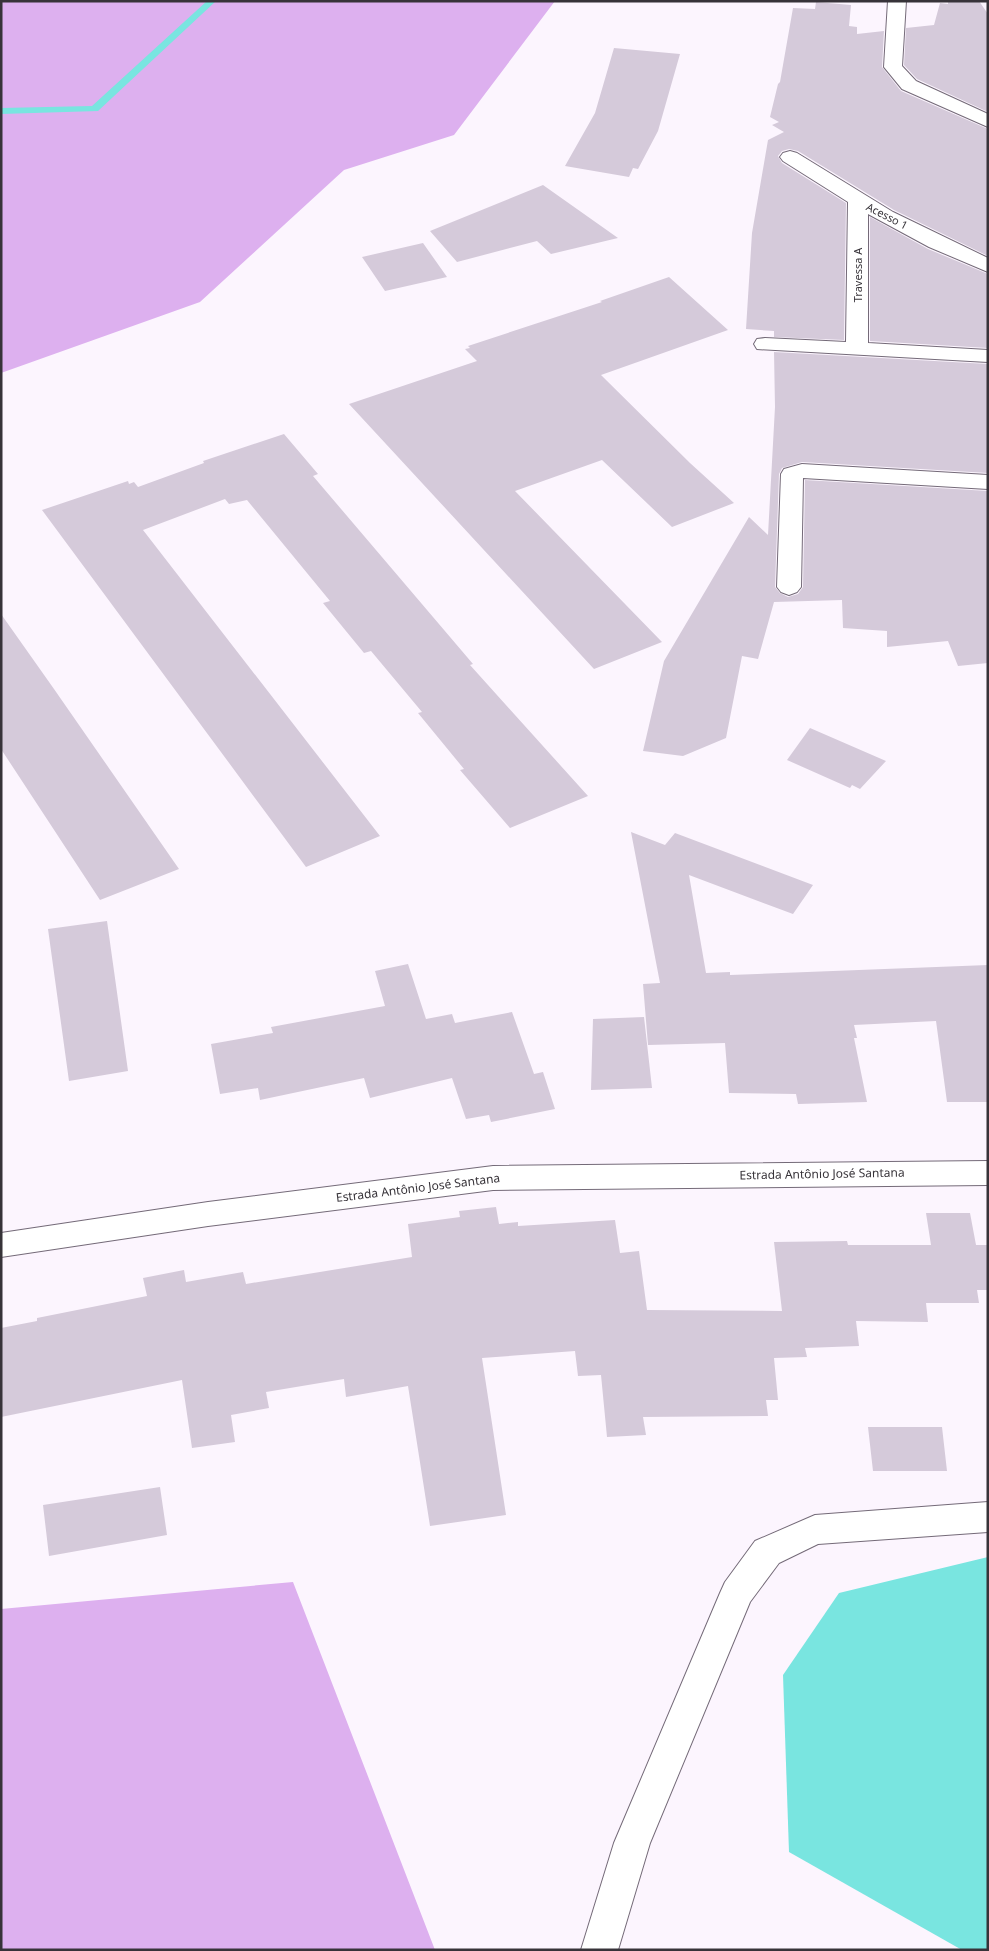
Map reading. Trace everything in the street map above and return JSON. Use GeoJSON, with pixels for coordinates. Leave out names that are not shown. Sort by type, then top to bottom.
{"type":"FeatureCollection","features":[{"type":"Feature","properties":{"kind":"street"},"geometry":{"type":"LineString","coordinates":[[897,1],[893,67],[909,85],[988,121]]}},
{"type":"Feature","properties":{"kind":"street","name":"Acesso 1"},"geometry":{"type":"LineString","coordinates":[[790,158],[858,202],[962,255],[988,266]]}},
{"type":"Feature","properties":{"kind":"street","name":"Travessa A"},"geometry":{"type":"LineString","coordinates":[[858,202],[858,348]]}},
{"type":"Feature","properties":{"kind":"street"},"geometry":{"type":"LineString","coordinates":[[765,344],[988,356]]}},
{"type":"Feature","properties":{"kind":"street"},"geometry":{"type":"LineString","coordinates":[[789,587],[792,474],[802,471],[988,482]]}},
{"type":"Feature","properties":{"kind":"street","name":"Estrada Antônio José Santana"},"geometry":{"type":"LineString","coordinates":[[1,1245],[208,1214],[493,1178],[988,1173]]}},
{"type":"Feature","properties":{"kind":"street"},"geometry":{"type":"LineString","coordinates":[[599,1950],[632,1843],[737,1593],[767,1552],[815,1530],[988,1517]]}},
{"type":"Feature","properties":{"kind":"shaded area"},"geometry":{"type":"Polygon","coordinates":[[[1,1],[555,1],[454,135],[344,170],[200,302],[1,373],[1,1]]]}},
{"type":"Feature","properties":{"kind":"shaded area"},"geometry":{"type":"Polygon","coordinates":[[[293,1582],[435,1950],[1,1950],[1,1609],[293,1582]]]}},
{"type":"Feature","properties":{"kind":"water"},"geometry":{"type":"Polygon","coordinates":[[[988,1557],[988,1950],[962,1950],[789,1852],[783,1675],[839,1593],[988,1557]]]}},
{"type":"Feature","properties":{"kind":"building"},"geometry":{"type":"Polygon","coordinates":[[[948,1],[979,1],[988,14],[988,112],[917,79],[904,65],[906,28],[934,25],[940,3],[948,4],[948,1]]]}},
{"type":"Feature","properties":{"kind":"building"},"geometry":{"type":"Polygon","coordinates":[[[816,2],[851,5],[849,26],[857,27],[857,34],[884,31],[882,67],[901,91],[988,129],[988,256],[894,210],[798,151],[789,149],[782,151],[778,156],[782,163],[846,203],[844,340],[774,337],[774,331],[746,329],[752,233],[768,140],[784,132],[772,125],[779,122],[770,117],[780,82],[793,8],[815,9],[816,2]]]}},
{"type":"Feature","properties":{"kind":"building"},"geometry":{"type":"Polygon","coordinates":[[[614,48],[680,54],[658,131],[638,169],[633,168],[629,177],[565,166],[595,113],[614,48]]]}},
{"type":"Feature","properties":{"kind":"building"},"geometry":{"type":"Polygon","coordinates":[[[543,185],[618,238],[551,254],[537,241],[457,262],[430,231],[543,185]]]}},
{"type":"Feature","properties":{"kind":"building"},"geometry":{"type":"Polygon","coordinates":[[[870,217],[928,249],[988,274],[988,348],[870,341],[870,217]]]}},
{"type":"Feature","properties":{"kind":"building"},"geometry":{"type":"Polygon","coordinates":[[[423,243],[447,277],[385,291],[362,257],[423,243]]]}},
{"type":"Feature","properties":{"kind":"building"},"geometry":{"type":"Polygon","coordinates":[[[669,277],[728,330],[601,375],[690,463],[734,503],[672,527],[602,460],[515,491],[662,642],[594,669],[349,404],[477,361],[465,349],[470,348],[468,346],[602,302],[600,301],[669,277]]]}},
{"type":"Feature","properties":{"kind":"building"},"geometry":{"type":"Polygon","coordinates":[[[774,352],[988,364],[988,473],[802,462],[782,468],[779,474],[775,587],[780,593],[788,597],[798,594],[803,587],[805,480],[988,491],[988,663],[958,666],[948,641],[887,647],[887,631],[843,628],[842,600],[774,602],[758,659],[742,656],[726,738],[683,756],[643,751],[664,661],[749,517],[768,535],[775,407],[774,352]]]}},
{"type":"Feature","properties":{"kind":"building"},"geometry":{"type":"Polygon","coordinates":[[[284,434],[318,474],[313,476],[473,664],[470,665],[588,796],[510,828],[460,770],[464,769],[418,713],[422,712],[371,651],[364,653],[323,603],[330,601],[247,500],[229,504],[225,499],[143,530],[380,836],[306,867],[42,510],[128,481],[129,484],[134,482],[138,487],[204,463],[203,461],[284,434]]]}},
{"type":"Feature","properties":{"kind":"building"},"geometry":{"type":"Polygon","coordinates":[[[1,614],[179,869],[100,900],[1,749],[1,614]]]}},
{"type":"Feature","properties":{"kind":"building"},"geometry":{"type":"Polygon","coordinates":[[[810,728],[886,761],[860,789],[852,785],[850,788],[787,760],[810,728]]]}},
{"type":"Feature","properties":{"kind":"building"},"geometry":{"type":"Polygon","coordinates":[[[631,832],[665,845],[675,833],[813,885],[793,914],[689,875],[706,973],[730,972],[730,975],[988,965],[988,1102],[947,1102],[936,1021],[854,1025],[857,1038],[854,1038],[867,1102],[798,1104],[796,1094],[729,1093],[725,1043],[648,1045],[643,984],[660,983],[631,832]]]}},
{"type":"Feature","properties":{"kind":"building"},"geometry":{"type":"Polygon","coordinates":[[[107,921],[128,1071],[69,1081],[48,929],[107,921]]]}},
{"type":"Feature","properties":{"kind":"building"},"geometry":{"type":"Polygon","coordinates":[[[408,964],[426,1019],[452,1014],[455,1023],[512,1012],[534,1074],[543,1072],[555,1109],[491,1122],[489,1115],[466,1119],[452,1078],[370,1098],[364,1078],[260,1100],[258,1088],[220,1094],[211,1044],[273,1033],[271,1027],[385,1006],[375,971],[408,964]]]}},
{"type":"Feature","properties":{"kind":"building"},"geometry":{"type":"Polygon","coordinates":[[[644,1017],[652,1088],[591,1090],[593,1019],[644,1017]]]}},
{"type":"Feature","properties":{"kind":"building"},"geometry":{"type":"Polygon","coordinates":[[[496,1207],[499,1224],[518,1222],[518,1226],[615,1220],[620,1253],[639,1251],[647,1310],[782,1311],[774,1242],[847,1241],[848,1245],[931,1245],[926,1213],[970,1213],[976,1245],[988,1245],[988,1290],[977,1290],[979,1303],[926,1303],[928,1322],[856,1321],[859,1346],[805,1348],[807,1357],[774,1358],[778,1400],[766,1400],[768,1416],[643,1417],[646,1435],[607,1437],[601,1375],[578,1376],[575,1351],[482,1358],[506,1515],[430,1526],[408,1386],[346,1397],[344,1379],[266,1392],[269,1408],[231,1415],[235,1442],[192,1448],[182,1380],[1,1417],[1,1328],[37,1321],[37,1318],[147,1296],[143,1278],[184,1270],[186,1282],[243,1272],[246,1284],[412,1257],[408,1224],[460,1217],[459,1211],[496,1207]]]}},
{"type":"Feature","properties":{"kind":"building"},"geometry":{"type":"Polygon","coordinates":[[[868,1427],[942,1427],[947,1471],[873,1471],[868,1427]]]}},
{"type":"Feature","properties":{"kind":"building"},"geometry":{"type":"Polygon","coordinates":[[[160,1487],[167,1535],[49,1556],[43,1505],[160,1487]]]}},
{"type":"Feature","properties":{"kind":"waterway"},"geometry":{"type":"LineString","coordinates":[[1,111],[95,109],[212,1]]}}]}
